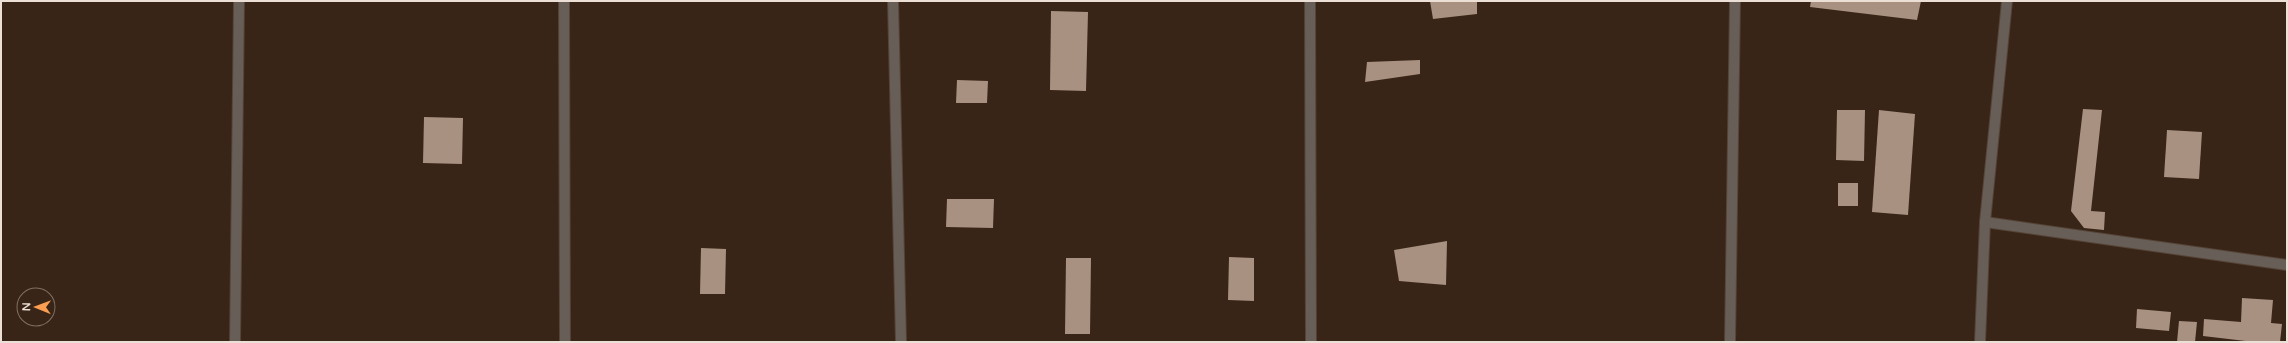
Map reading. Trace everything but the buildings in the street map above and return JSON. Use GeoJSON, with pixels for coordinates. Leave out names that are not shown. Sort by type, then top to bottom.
{"type":"FeatureCollection","features":[{"type":"Feature","properties":{"kind":"street"},"geometry":{"type":"LineString","coordinates":[[234,342],[238,1]]}},
{"type":"Feature","properties":{"kind":"street"},"geometry":{"type":"LineString","coordinates":[[564,1],[565,342]]}},
{"type":"Feature","properties":{"kind":"street"},"geometry":{"type":"LineString","coordinates":[[893,1],[901,342]]}},
{"type":"Feature","properties":{"kind":"street"},"geometry":{"type":"LineString","coordinates":[[1310,1],[1311,342]]}},
{"type":"Feature","properties":{"kind":"street"},"geometry":{"type":"LineString","coordinates":[[1730,342],[1735,1]]}},
{"type":"Feature","properties":{"kind":"street"},"geometry":{"type":"LineString","coordinates":[[1980,342],[1985,222],[2007,1]]}},
{"type":"Feature","properties":{"kind":"street"},"geometry":{"type":"LineString","coordinates":[[1985,222],[2287,265]]}}]}
